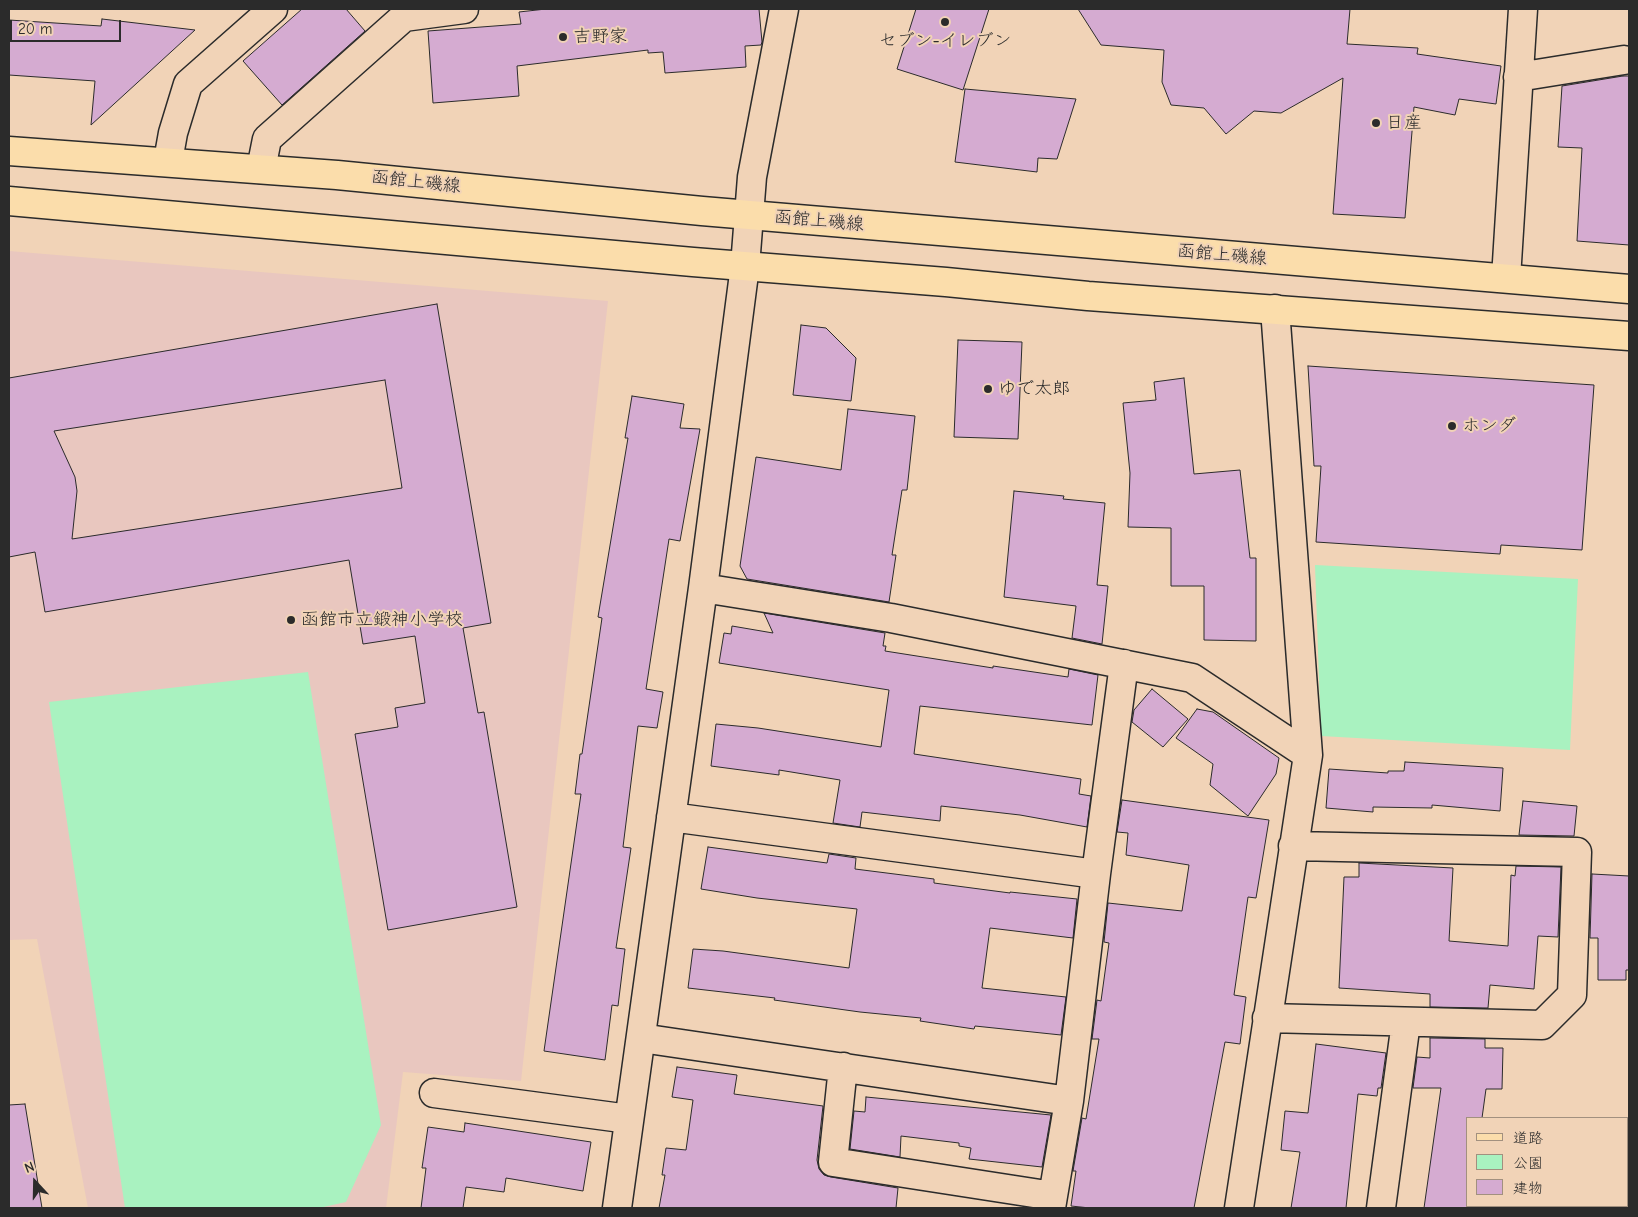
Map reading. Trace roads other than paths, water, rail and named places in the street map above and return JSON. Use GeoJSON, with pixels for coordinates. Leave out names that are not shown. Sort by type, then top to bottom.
{"type":"FeatureCollection","features":[{"type":"Feature","properties":{"kind":"main road","name":"函館上磯線"},"geometry":{"type":"LineString","coordinates":[[9,151],[337,174],[750,215],[1629,289]]}},
{"type":"Feature","properties":{"kind":"main road"},"geometry":{"type":"LineString","coordinates":[[9,201],[936,281],[1088,296],[1629,336]]}},
{"type":"Feature","properties":{"kind":"street"},"geometry":{"type":"LineString","coordinates":[[168,161],[173,133],[188,84],[273,9]]}},
{"type":"Feature","properties":{"kind":"street"},"geometry":{"type":"LineString","coordinates":[[261,169],[267,139],[404,17],[464,9]]}},
{"type":"Feature","properties":{"kind":"street"},"geometry":{"type":"LineString","coordinates":[[617,1208],[703,588],[745,266],[752,177],[784,9]]}},
{"type":"Feature","properties":{"kind":"street"},"geometry":{"type":"LineString","coordinates":[[1506,278],[1523,9]]}},
{"type":"Feature","properties":{"kind":"street"},"geometry":{"type":"LineString","coordinates":[[1518,77],[1624,60]]}},
{"type":"Feature","properties":{"kind":"street"},"geometry":{"type":"LineString","coordinates":[[1239,1208],[1308,755],[1275,309]]}},
{"type":"Feature","properties":{"kind":"street"},"geometry":{"type":"LineString","coordinates":[[703,588],[891,618],[1192,678],[1308,755]]}},
{"type":"Feature","properties":{"kind":"street"},"geometry":{"type":"LineString","coordinates":[[844,1067],[833,1162],[1052,1202],[1069,1100],[1124,664]]}},
{"type":"Feature","properties":{"kind":"street"},"geometry":{"type":"LineString","coordinates":[[671,817],[1096,874]]}},
{"type":"Feature","properties":{"kind":"street"},"geometry":{"type":"LineString","coordinates":[[1268,1018],[1542,1025],[1572,995],[1577,852],[1293,846]]}},
{"type":"Feature","properties":{"kind":"street"},"geometry":{"type":"LineString","coordinates":[[1381,1208],[1406,1022]]}},
{"type":"Feature","properties":{"kind":"street"},"geometry":{"type":"LineString","coordinates":[[641,1038],[1069,1100]]}},
{"type":"Feature","properties":{"kind":"street"},"geometry":{"type":"LineString","coordinates":[[434,1093],[629,1119]]}},
{"type":"Feature","properties":{"kind":"place","name":"セブン-イレブン"},"geometry":{"type":"Point","coordinates":[945,22]}},
{"type":"Feature","properties":{"kind":"place","name":"吉野家"},"geometry":{"type":"Point","coordinates":[563,37]}},
{"type":"Feature","properties":{"kind":"place","name":"日産"},"geometry":{"type":"Point","coordinates":[1376,123]}},
{"type":"Feature","properties":{"kind":"place","name":"ゆで太郎"},"geometry":{"type":"Point","coordinates":[988,389]}},
{"type":"Feature","properties":{"kind":"place","name":"ホンダ"},"geometry":{"type":"Point","coordinates":[1452,426]}},
{"type":"Feature","properties":{"kind":"place","name":"函館市立鍛神小学校"},"geometry":{"type":"Point","coordinates":[291,620]}}]}
